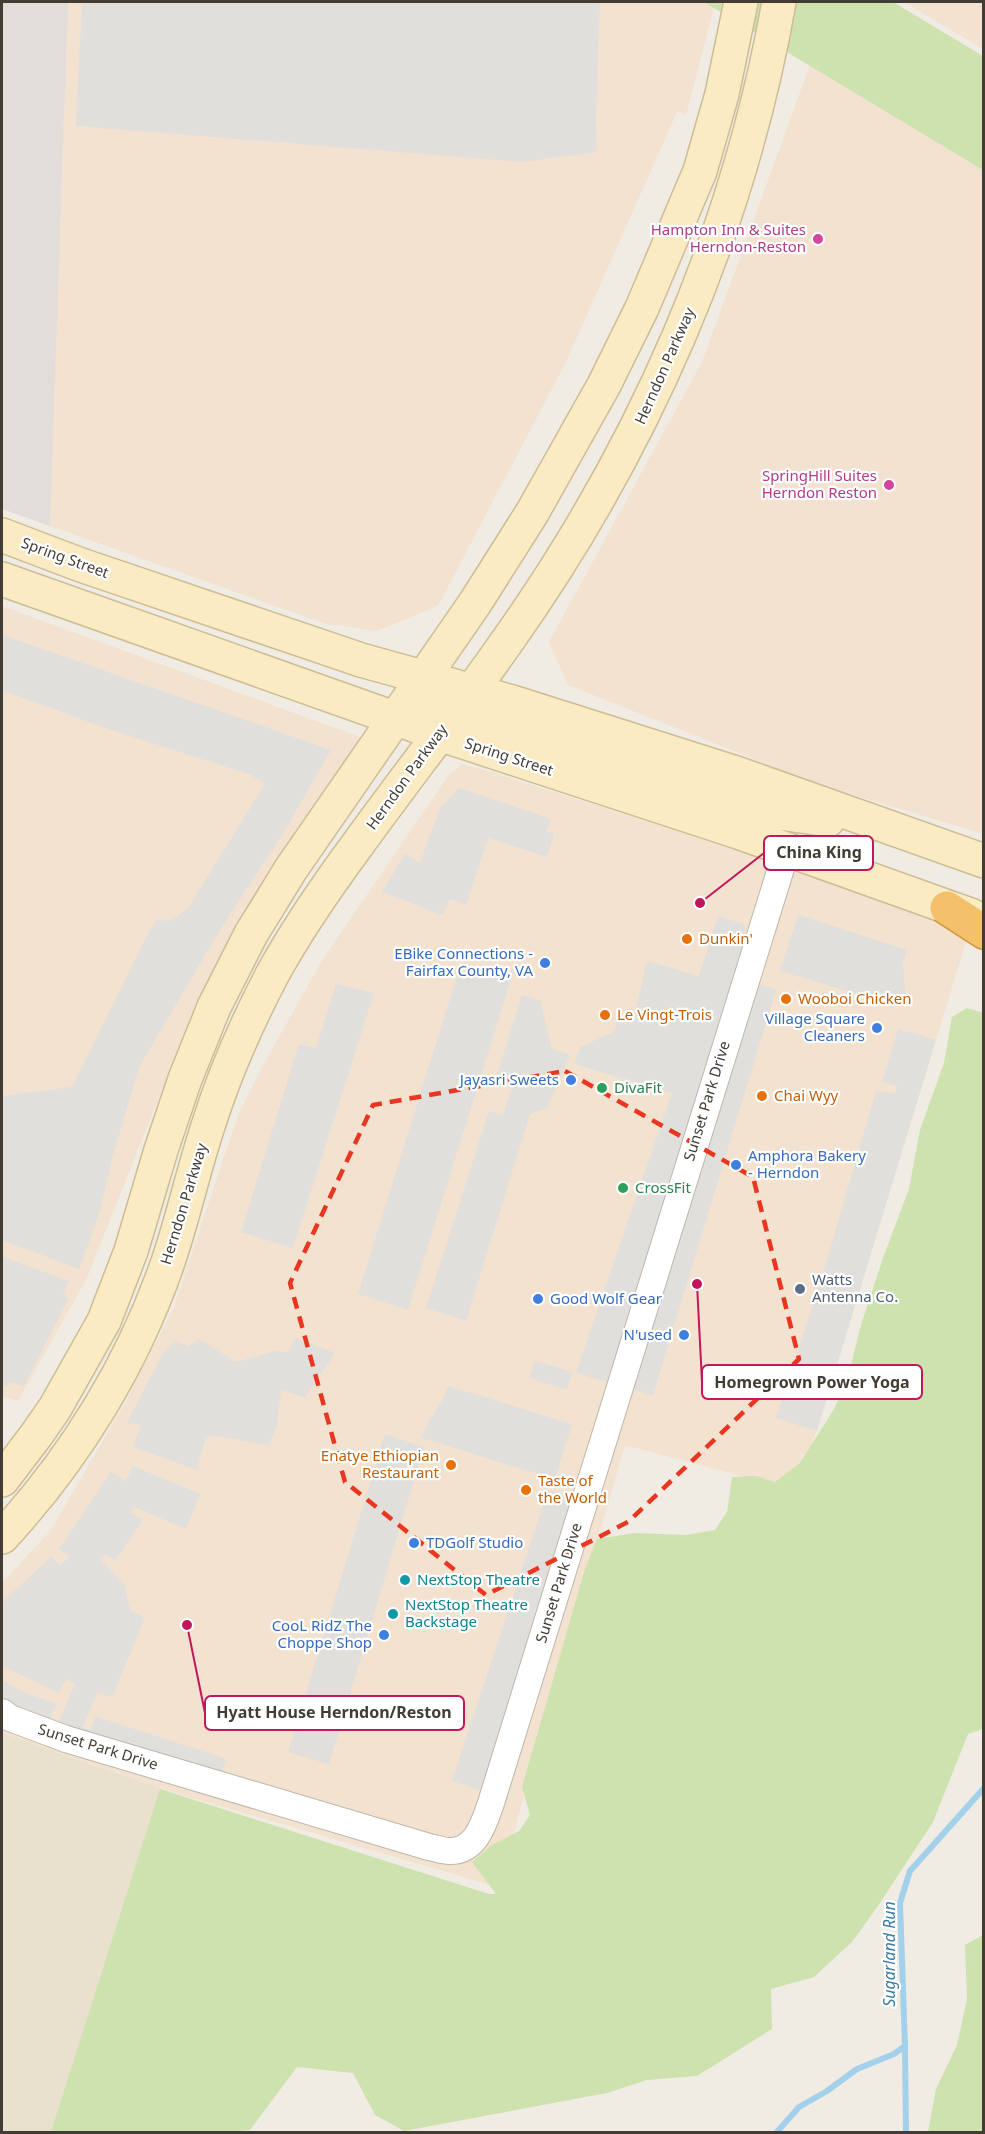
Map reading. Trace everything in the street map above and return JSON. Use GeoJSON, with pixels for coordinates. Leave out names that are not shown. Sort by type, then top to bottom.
{"type":"FeatureCollection","features":[{"type":"Feature","properties":{"kind":"highway"},"geometry":{"type":"LineString","coordinates":[[947,908],[984,932]]}},
{"type":"Feature","properties":{"kind":"main road"},"geometry":{"type":"LineString","coordinates":[[2,1480],[55,1408],[104,1322],[129,1259],[185,1078],[214,1007],[233,968],[291,869],[410,698],[532,513],[586,420],[628,336],[700,171],[722,94],[741,2]]}},
{"type":"Feature","properties":{"kind":"main road","name":"Herndon Parkway"},"geometry":{"type":"LineString","coordinates":[[2,1537],[84,1433],[103,1402],[137,1336],[167,1264],[210,1117],[255,1010],[272,976],[329,883],[510,638],[599,498],[638,427],[681,334],[719,234],[746,151],[780,2]]}},
{"type":"Feature","properties":{"kind":"main road","name":"Spring Street"},"geometry":{"type":"LineString","coordinates":[[2,535],[81,565],[361,660],[410,698],[455,712],[585,724],[739,774],[984,861]]}},
{"type":"Feature","properties":{"kind":"main road","name":"Spring Street"},"geometry":{"type":"LineString","coordinates":[[2,579],[455,712],[787,849],[984,920]]}},
{"type":"Feature","properties":{"kind":"street","name":"Sunset Park Drive"},"geometry":{"type":"LineString","coordinates":[[2,1712],[9,1718],[66,1739],[429,1847],[451,1852],[471,1844],[480,1833],[486,1817],[787,849]]}},
{"type":"Feature","properties":{"kind":"highlighted area"},"geometry":{"type":"Polygon","coordinates":[[[565,1071],[753,1177],[799,1359],[628,1522],[486,1595],[345,1482],[290,1283],[373,1105],[565,1071]]]}},
{"type":"Feature","properties":{"kind":"shaded area"},"geometry":{"type":"Polygon","coordinates":[[[2,2],[68,2],[50,526],[2,509],[2,2]]]}},
{"type":"Feature","properties":{"kind":"shaded area"},"geometry":{"type":"Polygon","coordinates":[[[68,2],[710,2],[715,4],[686,115],[677,112],[566,362],[438,606],[377,631],[326,624],[50,526],[68,2]]]}},
{"type":"Feature","properties":{"kind":"shaded area"},"geometry":{"type":"Polygon","coordinates":[[[82,2],[600,2],[597,152],[522,162],[76,126],[82,2]]]}},
{"type":"Feature","properties":{"kind":"shaded area"},"geometry":{"type":"Polygon","coordinates":[[[904,2],[983,2],[983,49],[904,2]]]}},
{"type":"Feature","properties":{"kind":"shaded area"},"geometry":{"type":"Polygon","coordinates":[[[811,62],[983,166],[983,834],[814,783],[568,685],[549,642],[702,362],[811,62]]]}},
{"type":"Feature","properties":{"kind":"shaded area"},"geometry":{"type":"Polygon","coordinates":[[[2,606],[368,740],[276,873],[199,997],[87,1278],[18,1401],[2,1396],[2,606]]]}},
{"type":"Feature","properties":{"kind":"shaded area"},"geometry":{"type":"Polygon","coordinates":[[[2,635],[331,750],[285,830],[220,930],[139,1067],[112,1159],[99,1214],[79,1269],[2,1240],[2,1096],[72,1087],[157,920],[171,921],[188,908],[265,784],[251,775],[100,726],[2,690],[2,635]]]}},
{"type":"Feature","properties":{"kind":"shaded area"},"geometry":{"type":"Polygon","coordinates":[[[462,764],[738,850],[944,922],[966,942],[798,1491],[625,1445],[498,1887],[162,1789],[2,1733],[2,1583],[51,1530],[126,1401],[173,1309],[238,1115],[267,1058],[323,959],[448,776],[462,764]]]}},
{"type":"Feature","properties":{"kind":"shaded area"},"geometry":{"type":"Polygon","coordinates":[[[459,788],[551,819],[546,831],[554,834],[547,857],[488,838],[466,905],[450,899],[443,915],[382,892],[405,854],[420,863],[440,808],[459,788]]]}},
{"type":"Feature","properties":{"kind":"shaded area"},"geometry":{"type":"Polygon","coordinates":[[[798,915],[907,950],[903,963],[905,993],[901,1007],[780,971],[798,915]]]}},
{"type":"Feature","properties":{"kind":"shaded area"},"geometry":{"type":"Polygon","coordinates":[[[718,916],[744,924],[756,983],[776,990],[653,1395],[576,1373],[672,1093],[574,1064],[580,1047],[614,1032],[619,1015],[635,1015],[647,961],[699,976],[718,916]]]}},
{"type":"Feature","properties":{"kind":"shaded area"},"geometry":{"type":"Polygon","coordinates":[[[493,966],[513,973],[408,1310],[358,1294],[458,973],[471,976],[493,966]]]}},
{"type":"Feature","properties":{"kind":"shaded area"},"geometry":{"type":"Polygon","coordinates":[[[336,984],[374,993],[293,1248],[241,1232],[299,1044],[316,1048],[336,984]]]}},
{"type":"Feature","properties":{"kind":"shaded area"},"geometry":{"type":"Polygon","coordinates":[[[522,995],[540,1000],[552,1049],[570,1055],[547,1108],[530,1114],[466,1321],[426,1308],[489,1111],[503,1115],[513,1084],[496,1078],[522,995]]]}},
{"type":"Feature","properties":{"kind":"shaded area"},"geometry":{"type":"Polygon","coordinates":[[[898,1029],[936,1040],[817,1431],[776,1418],[824,1270],[876,1091],[895,1094],[897,1086],[882,1082],[898,1029]]]}},
{"type":"Feature","properties":{"kind":"shaded area"},"geometry":{"type":"Polygon","coordinates":[[[2,1257],[69,1281],[63,1293],[68,1300],[24,1386],[12,1382],[6,1386],[2,1385],[2,1257]]]}},
{"type":"Feature","properties":{"kind":"shaded area"},"geometry":{"type":"Polygon","coordinates":[[[295,1338],[335,1353],[305,1398],[281,1390],[277,1426],[269,1445],[211,1435],[205,1440],[197,1470],[133,1447],[141,1425],[127,1423],[163,1353],[175,1341],[189,1346],[199,1339],[236,1362],[276,1351],[288,1352],[295,1338]]]}},
{"type":"Feature","properties":{"kind":"shaded area"},"geometry":{"type":"Polygon","coordinates":[[[535,1361],[572,1372],[567,1390],[529,1378],[535,1361]]]}},
{"type":"Feature","properties":{"kind":"shaded area"},"geometry":{"type":"Polygon","coordinates":[[[448,1386],[572,1424],[555,1479],[422,1438],[448,1386]]]}},
{"type":"Feature","properties":{"kind":"shaded area"},"geometry":{"type":"Polygon","coordinates":[[[385,1434],[424,1447],[329,1764],[288,1752],[385,1434]]]}},
{"type":"Feature","properties":{"kind":"shaded area"},"geometry":{"type":"Polygon","coordinates":[[[133,1466],[200,1494],[186,1529],[134,1507],[131,1513],[143,1520],[115,1560],[106,1555],[100,1559],[124,1584],[130,1610],[145,1618],[112,1697],[97,1693],[83,1727],[91,1730],[95,1716],[226,1759],[216,1794],[2,1721],[2,1679],[19,1690],[56,1704],[51,1718],[59,1722],[75,1684],[66,1679],[59,1693],[2,1666],[2,1602],[51,1557],[60,1565],[70,1557],[59,1549],[111,1472],[126,1481],[133,1466]]]}},
{"type":"Feature","properties":{"kind":"shaded area"},"geometry":{"type":"Polygon","coordinates":[[[548,1490],[592,1503],[503,1798],[452,1781],[548,1490]]]}},
{"type":"Feature","properties":{"kind":"shaded area"},"geometry":{"type":"Polygon","coordinates":[[[2,1733],[162,1789],[57,2132],[2,2132],[2,1733]]]}},
{"type":"Feature","properties":{"kind":"green space"},"geometry":{"type":"Polygon","coordinates":[[[704,2],[893,2],[983,56],[983,170],[704,2]]]}},
{"type":"Feature","properties":{"kind":"green space"},"geometry":{"type":"Polygon","coordinates":[[[967,1008],[984,1013],[983,1729],[968,1734],[933,1822],[852,1942],[814,1977],[771,1989],[772,2029],[697,2076],[647,2080],[607,2093],[404,2131],[375,2115],[353,2073],[297,2067],[250,2130],[51,2132],[160,1789],[489,1894],[496,1894],[472,1862],[492,1845],[519,1831],[530,1815],[522,1787],[585,1569],[597,1539],[635,1533],[687,1535],[715,1530],[727,1512],[732,1477],[756,1476],[775,1482],[800,1463],[834,1409],[846,1384],[861,1325],[909,1189],[920,1130],[944,1063],[952,1017],[967,1008]]]}},
{"type":"Feature","properties":{"kind":"green space"},"geometry":{"type":"Polygon","coordinates":[[[983,1935],[983,2132],[928,2132],[936,2089],[957,2045],[967,1999],[965,1945],[983,1935]]]}},
{"type":"Feature","properties":{"kind":"waterway","name":"Sugarland Run"},"geometry":{"type":"LineString","coordinates":[[906,2132],[900,1903],[910,1871],[984,1788]]}},
{"type":"Feature","properties":{"kind":"waterway"},"geometry":{"type":"LineString","coordinates":[[777,2132],[799,2107],[827,2091],[857,2069],[894,2054],[905,2046]]}},
{"type":"Feature","properties":{"kind":"place","name":"Hampton Inn & Suites Herndon-Reston"},"geometry":{"type":"Point","coordinates":[818,239]}},
{"type":"Feature","properties":{"kind":"place","name":"SpringHill Suites Herndon Reston"},"geometry":{"type":"Point","coordinates":[889,485]}},
{"type":"Feature","properties":{"kind":"place","name":"China King"},"geometry":{"type":"Point","coordinates":[700,903]}},
{"type":"Feature","properties":{"kind":"place","name":"Dunkin'"},"geometry":{"type":"Point","coordinates":[687,939]}},
{"type":"Feature","properties":{"kind":"place","name":"EBike Connections - Fairfax County, VA"},"geometry":{"type":"Point","coordinates":[545,963]}},
{"type":"Feature","properties":{"kind":"place","name":"Wooboi Chicken"},"geometry":{"type":"Point","coordinates":[786,999]}},
{"type":"Feature","properties":{"kind":"place","name":"Le Vingt-Trois"},"geometry":{"type":"Point","coordinates":[605,1015]}},
{"type":"Feature","properties":{"kind":"place","name":"Village Square Cleaners"},"geometry":{"type":"Point","coordinates":[877,1028]}},
{"type":"Feature","properties":{"kind":"place","name":"Jayasri Sweets"},"geometry":{"type":"Point","coordinates":[571,1080]}},
{"type":"Feature","properties":{"kind":"place","name":"DivaFit"},"geometry":{"type":"Point","coordinates":[602,1088]}},
{"type":"Feature","properties":{"kind":"place","name":"Chai Wyy"},"geometry":{"type":"Point","coordinates":[762,1096]}},
{"type":"Feature","properties":{"kind":"place","name":"Amphora Bakery - Herndon"},"geometry":{"type":"Point","coordinates":[736,1165]}},
{"type":"Feature","properties":{"kind":"place","name":"CrossFit"},"geometry":{"type":"Point","coordinates":[623,1188]}},
{"type":"Feature","properties":{"kind":"place","name":"Homegrown Power Yoga"},"geometry":{"type":"Point","coordinates":[697,1284]}},
{"type":"Feature","properties":{"kind":"place","name":"Watts Antenna Co."},"geometry":{"type":"Point","coordinates":[800,1289]}},
{"type":"Feature","properties":{"kind":"place","name":"Good Wolf Gear"},"geometry":{"type":"Point","coordinates":[538,1299]}},
{"type":"Feature","properties":{"kind":"place","name":"N'used"},"geometry":{"type":"Point","coordinates":[684,1335]}},
{"type":"Feature","properties":{"kind":"place","name":"Enatye Ethiopian Restaurant"},"geometry":{"type":"Point","coordinates":[451,1465]}},
{"type":"Feature","properties":{"kind":"place","name":"Taste of the World"},"geometry":{"type":"Point","coordinates":[526,1490]}},
{"type":"Feature","properties":{"kind":"place","name":"TDGolf Studio"},"geometry":{"type":"Point","coordinates":[414,1543]}},
{"type":"Feature","properties":{"kind":"place","name":"NextStop Theatre"},"geometry":{"type":"Point","coordinates":[405,1580]}},
{"type":"Feature","properties":{"kind":"place","name":"NextStop Theatre Backstage"},"geometry":{"type":"Point","coordinates":[393,1614]}},
{"type":"Feature","properties":{"kind":"place","name":"Hyatt House Herndon/Reston"},"geometry":{"type":"Point","coordinates":[187,1625]}},
{"type":"Feature","properties":{"kind":"place","name":"CooL RidZ The Choppe Shop"},"geometry":{"type":"Point","coordinates":[384,1635]}}]}
